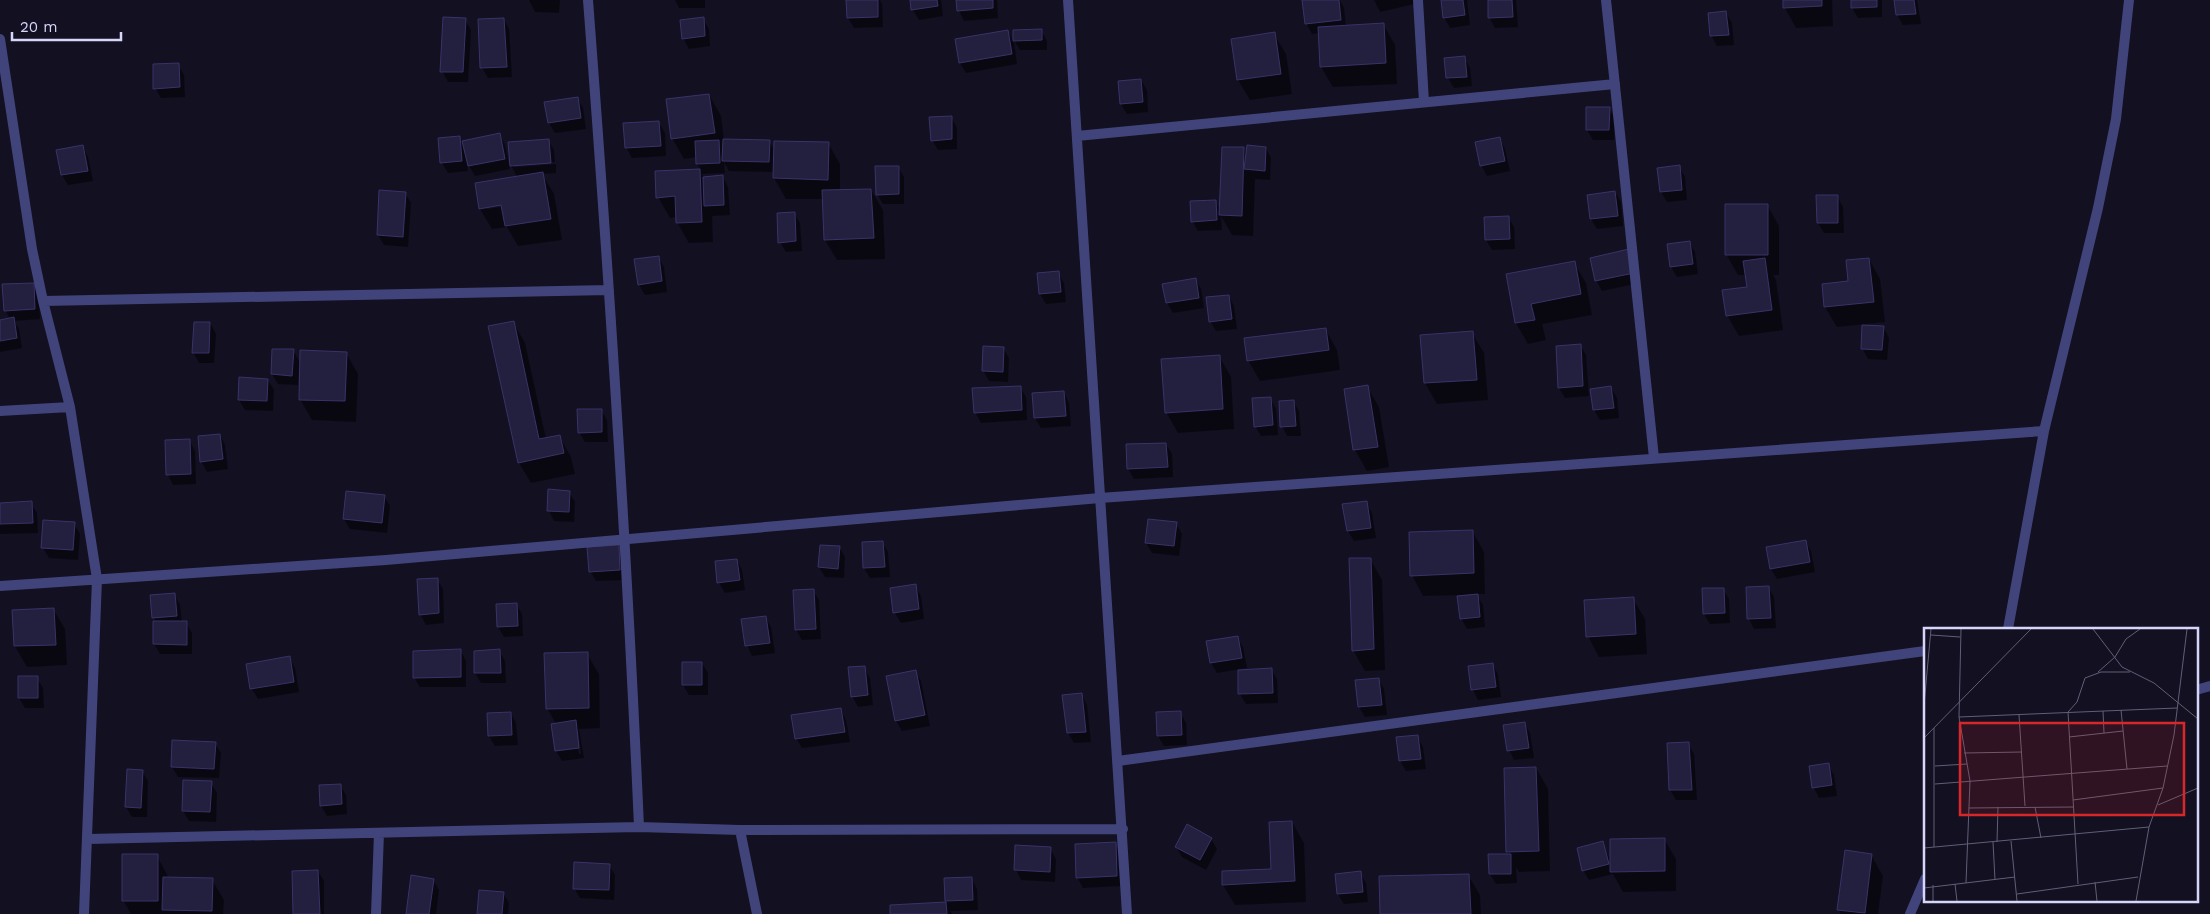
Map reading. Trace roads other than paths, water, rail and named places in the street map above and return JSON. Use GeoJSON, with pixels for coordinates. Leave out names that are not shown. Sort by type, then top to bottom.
{"type":"FeatureCollection","features":[{"type":"Feature","properties":{"kind":"street"},"geometry":{"type":"LineString","coordinates":[[588,0],[610,290],[625,539],[639,827]]}},
{"type":"Feature","properties":{"kind":"street"},"geometry":{"type":"LineString","coordinates":[[1068,0],[1127,914]]}},
{"type":"Feature","properties":{"kind":"street"},"geometry":{"type":"LineString","coordinates":[[1418,0],[1424,102]]}},
{"type":"Feature","properties":{"kind":"street"},"geometry":{"type":"LineString","coordinates":[[1606,0],[1654,458]]}},
{"type":"Feature","properties":{"kind":"street"},"geometry":{"type":"LineString","coordinates":[[2008,628],[2044,431],[2098,208],[2116,119],[2129,0]]}},
{"type":"Feature","properties":{"kind":"street"},"geometry":{"type":"LineString","coordinates":[[0,39],[32,249],[42,301],[70,407],[97,579],[84,914]]}},
{"type":"Feature","properties":{"kind":"street"},"geometry":{"type":"LineString","coordinates":[[1077,136],[1615,84]]}},
{"type":"Feature","properties":{"kind":"street"},"geometry":{"type":"LineString","coordinates":[[42,301],[610,290]]}},
{"type":"Feature","properties":{"kind":"street"},"geometry":{"type":"LineString","coordinates":[[0,411],[70,407]]}},
{"type":"Feature","properties":{"kind":"street"},"geometry":{"type":"LineString","coordinates":[[0,586],[386,560],[1100,498],[2044,431]]}},
{"type":"Feature","properties":{"kind":"street"},"geometry":{"type":"LineString","coordinates":[[1118,761],[1924,651]]}},
{"type":"Feature","properties":{"kind":"street"},"geometry":{"type":"LineString","coordinates":[[88,839],[639,827],[740,830],[1123,829]]}},
{"type":"Feature","properties":{"kind":"street"},"geometry":{"type":"LineString","coordinates":[[740,830],[757,914]]}},
{"type":"Feature","properties":{"kind":"street"},"geometry":{"type":"LineString","coordinates":[[376,914],[379,833]]}},
{"type":"Feature","properties":{"kind":"street"},"geometry":{"type":"LineString","coordinates":[[1910,914],[1924,881]]}}]}
